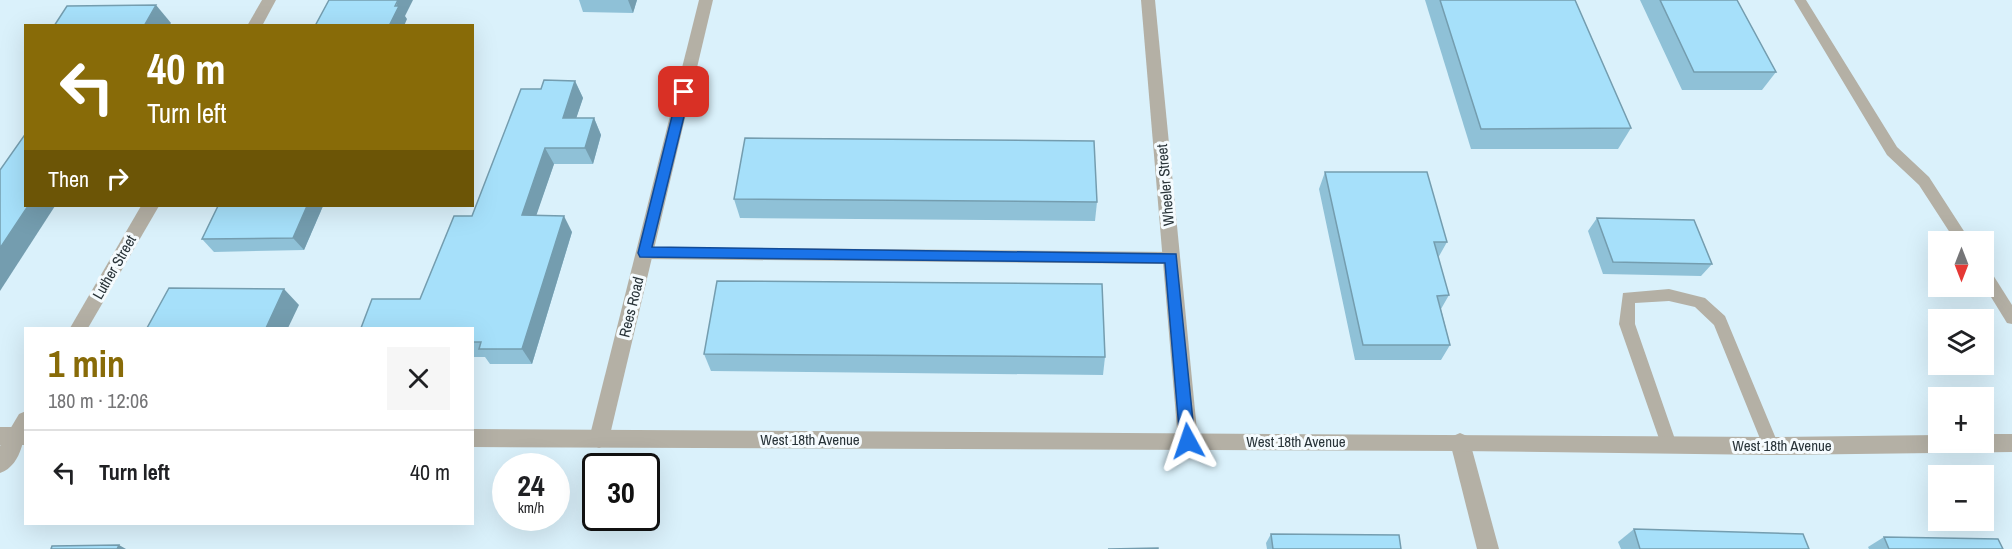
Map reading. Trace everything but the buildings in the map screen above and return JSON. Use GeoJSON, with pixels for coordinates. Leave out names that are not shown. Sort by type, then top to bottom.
{"type":"FeatureCollection","features":[{"type":"Feature","properties":{"kind":"street"},"geometry":{"type":"LineString","coordinates":[[255,24],[269,0]]}},
{"type":"Feature","properties":{"kind":"street","name":"Rees Road"},"geometry":{"type":"LineString","coordinates":[[599,439],[706,0]]}},
{"type":"Feature","properties":{"kind":"street","name":"Wheeler Street"},"geometry":{"type":"LineString","coordinates":[[1148,0],[1188,441]]}},
{"type":"Feature","properties":{"kind":"street","name":"Luther Street"},"geometry":{"type":"LineString","coordinates":[[80,327],[149,207]]}},
{"type":"Feature","properties":{"kind":"street"},"geometry":{"type":"LineString","coordinates":[[0,464],[17,432]]}},
{"type":"Feature","properties":{"kind":"street","name":"West 18th Avenue"},"geometry":{"type":"LineString","coordinates":[[474,438],[1460,442],[1772,446],[2012,443]]}},
{"type":"Feature","properties":{"kind":"street"},"geometry":{"type":"LineString","coordinates":[[1460,442],[1488,549]]}},
{"type":"Feature","properties":{"kind":"lane"},"geometry":{"type":"LineString","coordinates":[[1800,0],[1892,151],[1924,181],[1957,231]]}},
{"type":"Feature","properties":{"kind":"lane"},"geometry":{"type":"LineString","coordinates":[[644,253],[1171,258]]}},
{"type":"Feature","properties":{"kind":"lane"},"geometry":{"type":"LineString","coordinates":[[1994,289],[2012,318]]}},
{"type":"Feature","properties":{"kind":"lane"},"geometry":{"type":"LineString","coordinates":[[1669,445],[1627,324],[1628,297],[1669,295],[1700,302],[1720,321],[1772,446]]}},
{"type":"Feature","properties":{"kind":"route"},"geometry":{"type":"LineString","coordinates":[[684,92],[644,253],[1171,258],[1188,441]]}}]}
